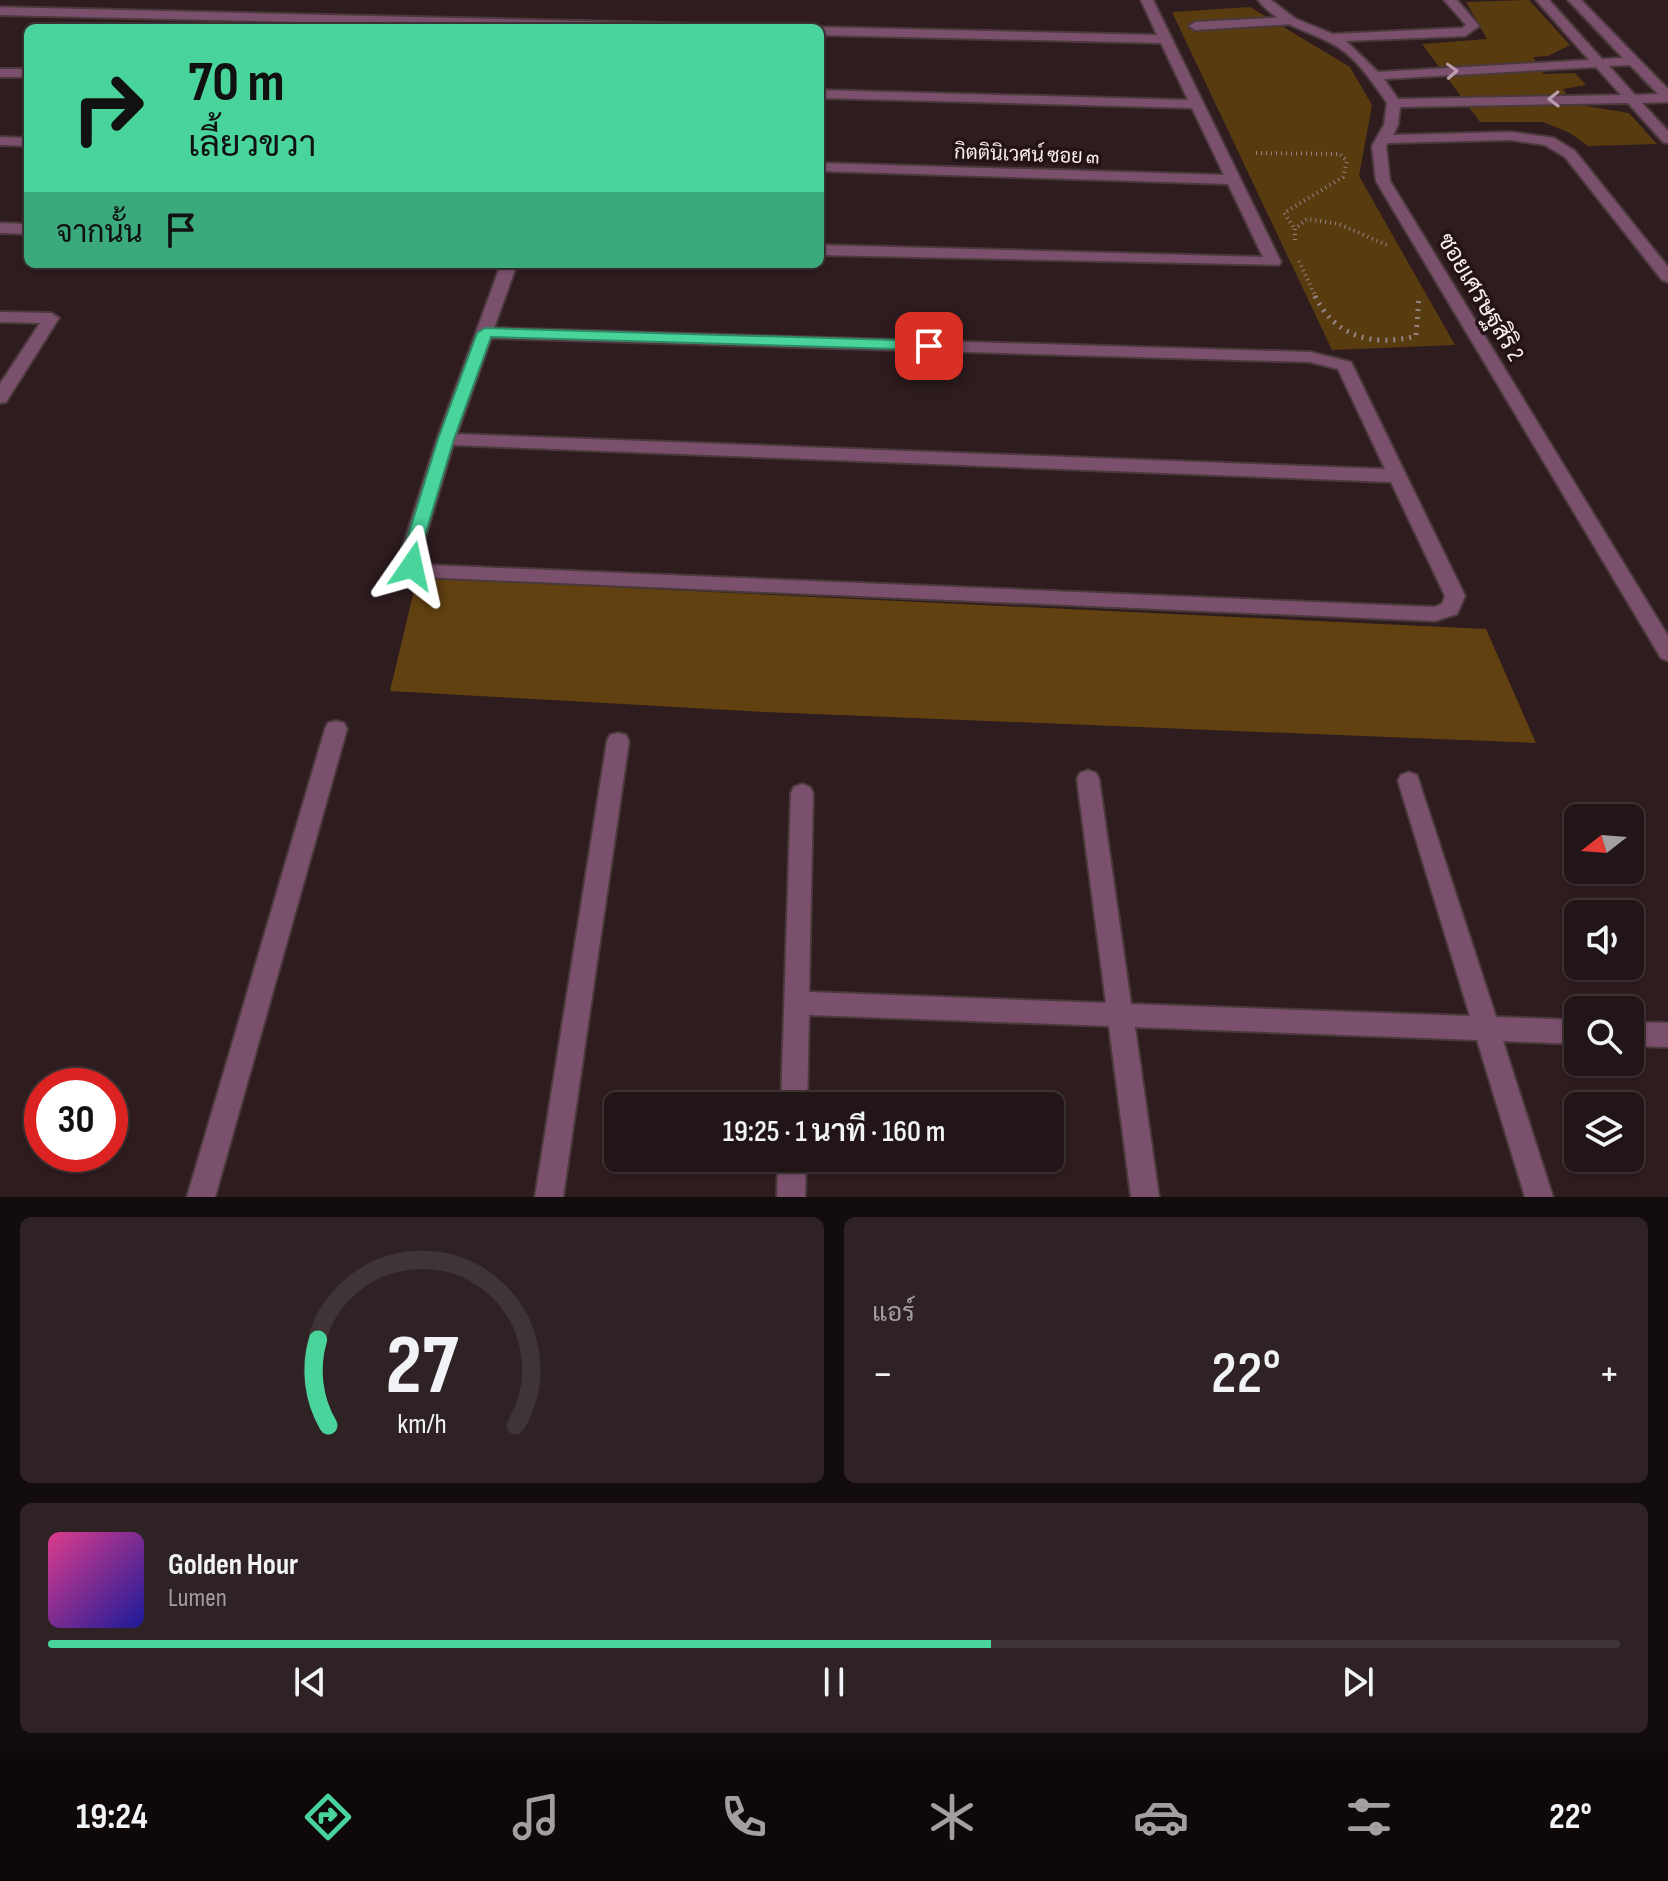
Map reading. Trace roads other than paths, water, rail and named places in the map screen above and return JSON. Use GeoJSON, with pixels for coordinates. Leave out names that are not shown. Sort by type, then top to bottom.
{"type":"FeatureCollection","features":[{"type":"Feature","properties":{"kind":"street"},"geometry":{"type":"LineString","coordinates":[[1,11],[12,0]]}},
{"type":"Feature","properties":{"kind":"street"},"geometry":{"type":"LineString","coordinates":[[824,250],[1273,262],[1147,0]]}},
{"type":"Feature","properties":{"kind":"street"},"geometry":{"type":"LineString","coordinates":[[1264,0],[1273,11],[1290,21],[1344,46],[1374,76],[1394,103],[1668,98]]}},
{"type":"Feature","properties":{"kind":"street"},"geometry":{"type":"LineString","coordinates":[[1327,39],[1465,32],[1473,26],[1450,0]]}},
{"type":"Feature","properties":{"kind":"street"},"geometry":{"type":"LineString","coordinates":[[1542,0],[1668,139]]}},
{"type":"Feature","properties":{"kind":"street"},"geometry":{"type":"LineString","coordinates":[[1574,0],[1668,98]]}},
{"type":"Feature","properties":{"kind":"street"},"geometry":{"type":"LineString","coordinates":[[1,11],[538,24]]}},
{"type":"Feature","properties":{"kind":"street"},"geometry":{"type":"LineString","coordinates":[[1195,26],[1290,21]]}},
{"type":"Feature","properties":{"kind":"street"},"geometry":{"type":"LineString","coordinates":[[824,31],[1166,39]]}},
{"type":"Feature","properties":{"kind":"street"},"geometry":{"type":"LineString","coordinates":[[1374,76],[1633,61]]}},
{"type":"Feature","properties":{"kind":"street"},"geometry":{"type":"LineString","coordinates":[[0,73],[24,73]]}},
{"type":"Feature","properties":{"kind":"street"},"geometry":{"type":"LineString","coordinates":[[824,94],[1197,104]]}},
{"type":"Feature","properties":{"kind":"street","name":"ซอยเศรษฐสิริ 2"},"geometry":{"type":"LineString","coordinates":[[1394,103],[1391,125],[1379,146],[1383,181],[1668,653]]}},
{"type":"Feature","properties":{"kind":"street"},"geometry":{"type":"LineString","coordinates":[[1382,139],[1511,136],[1549,141],[1570,154],[1668,277]]}},
{"type":"Feature","properties":{"kind":"street"},"geometry":{"type":"LineString","coordinates":[[0,141],[24,142]]}},
{"type":"Feature","properties":{"kind":"street","name":"กิตตินิเวศน์ ซอย ๓"},"geometry":{"type":"LineString","coordinates":[[824,167],[1234,180]]}},
{"type":"Feature","properties":{"kind":"street"},"geometry":{"type":"LineString","coordinates":[[0,228],[24,229]]}},
{"type":"Feature","properties":{"kind":"street"},"geometry":{"type":"LineString","coordinates":[[485,333],[1310,357],[1345,366],[1455,596],[1450,609],[1435,614],[427,572],[412,566],[411,552],[446,439],[508,268]]}},
{"type":"Feature","properties":{"kind":"street"},"geometry":{"type":"LineString","coordinates":[[0,317],[51,318],[0,398]]}},
{"type":"Feature","properties":{"kind":"street"},"geometry":{"type":"LineString","coordinates":[[446,439],[1399,476]]}},
{"type":"Feature","properties":{"kind":"street"},"geometry":{"type":"LineString","coordinates":[[201,1197],[336,729]]}},
{"type":"Feature","properties":{"kind":"street"},"geometry":{"type":"LineString","coordinates":[[549,1197],[618,741]]}},
{"type":"Feature","properties":{"kind":"street"},"geometry":{"type":"LineString","coordinates":[[1088,779],[1145,1197]]}},
{"type":"Feature","properties":{"kind":"street"},"geometry":{"type":"LineString","coordinates":[[1409,781],[1539,1197]]}},
{"type":"Feature","properties":{"kind":"street"},"geometry":{"type":"LineString","coordinates":[[794,1092],[802,793]]}},
{"type":"Feature","properties":{"kind":"street"},"geometry":{"type":"LineString","coordinates":[[796,1003],[1564,1032]]}},
{"type":"Feature","properties":{"kind":"street"},"geometry":{"type":"LineString","coordinates":[[1644,1034],[1668,1035]]}},
{"type":"Feature","properties":{"kind":"street"},"geometry":{"type":"LineString","coordinates":[[791,1197],[792,1172]]}}]}
